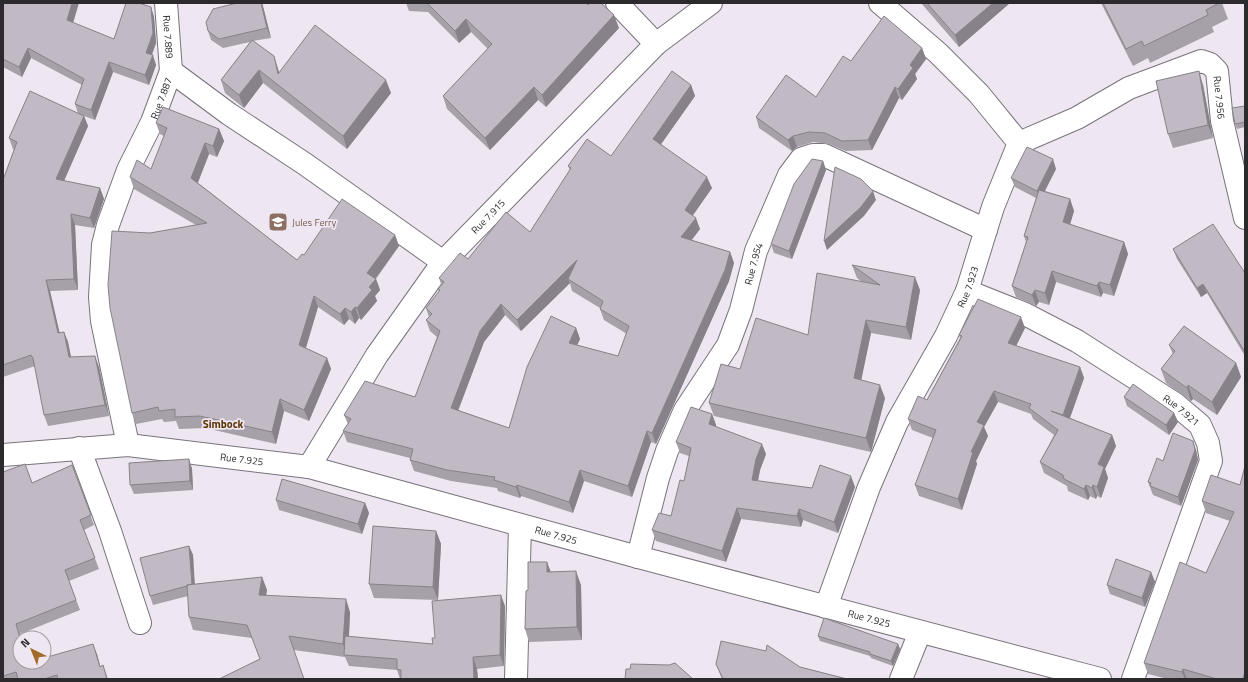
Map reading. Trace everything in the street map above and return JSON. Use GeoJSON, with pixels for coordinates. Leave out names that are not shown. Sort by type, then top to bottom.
{"type":"FeatureCollection","features":[{"type":"Feature","properties":{"kind":"street","name":"Rue 7.889"},"geometry":{"type":"LineString","coordinates":[[166,3],[171,71]]}},
{"type":"Feature","properties":{"kind":"street"},"geometry":{"type":"LineString","coordinates":[[617,3],[656,44]]}},
{"type":"Feature","properties":{"kind":"street","name":"Rue 7.915"},"geometry":{"type":"LineString","coordinates":[[309,467],[377,355],[442,262],[656,44],[710,3]]}},
{"type":"Feature","properties":{"kind":"street"},"geometry":{"type":"LineString","coordinates":[[880,3],[938,53],[979,94],[1019,143]]}},
{"type":"Feature","properties":{"kind":"street","name":"Rue 7.956"},"geometry":{"type":"LineString","coordinates":[[1019,143],[1077,118],[1128,88],[1201,61],[1210,64],[1217,71],[1222,121],[1245,218]]}},
{"type":"Feature","properties":{"kind":"street","name":"Rue 7.887"},"geometry":{"type":"LineString","coordinates":[[128,445],[102,321],[100,297],[103,245],[108,225],[128,170],[152,122],[171,71],[229,114],[305,164],[442,262]]}},
{"type":"Feature","properties":{"kind":"street","name":"Rue 7.923"},"geometry":{"type":"LineString","coordinates":[[826,607],[869,487],[897,422],[946,336],[967,291],[993,207],[1019,143]]}},
{"type":"Feature","properties":{"kind":"street","name":"Rue 7.954"},"geometry":{"type":"LineString","coordinates":[[638,557],[658,478],[667,451],[685,410],[728,345],[741,310],[756,251],[789,175],[801,159],[813,155],[824,155],[986,230]]}},
{"type":"Feature","properties":{"kind":"street","name":"Rue 7.921"},"geometry":{"type":"LineString","coordinates":[[967,291],[1025,314],[1077,341],[1174,403],[1200,425],[1208,444],[1211,461],[1133,679]]}},
{"type":"Feature","properties":{"kind":"street","name":"Rue 7.925"},"geometry":{"type":"LineString","coordinates":[[3,455],[128,445],[309,467],[638,557],[1100,679]]}},
{"type":"Feature","properties":{"kind":"street"},"geometry":{"type":"LineString","coordinates":[[78,448],[110,531],[140,623]]}},
{"type":"Feature","properties":{"kind":"street"},"geometry":{"type":"LineString","coordinates":[[516,679],[520,525]]}},
{"type":"Feature","properties":{"kind":"street"},"geometry":{"type":"LineString","coordinates":[[901,679],[920,632]]}},
{"type":"Feature","properties":{"kind":"building"},"geometry":{"type":"Polygon","coordinates":[[[4,3],[72,3],[67,20],[114,39],[126,3],[139,3],[151,7],[153,33],[146,53],[153,55],[145,75],[109,62],[91,110],[75,104],[84,79],[28,48],[19,67],[3,59],[4,3]]]}},
{"type":"Feature","properties":{"kind":"building"},"geometry":{"type":"Polygon","coordinates":[[[237,3],[261,3],[267,28],[219,39],[208,31],[206,22],[213,9],[237,3]]]}},
{"type":"Feature","properties":{"kind":"building"},"geometry":{"type":"Polygon","coordinates":[[[427,3],[587,3],[588,5],[590,3],[601,3],[614,15],[542,95],[534,87],[485,138],[443,96],[492,44],[466,19],[455,31],[427,3]]]}},
{"type":"Feature","properties":{"kind":"building"},"geometry":{"type":"Polygon","coordinates":[[[927,3],[993,3],[955,35],[927,3]]]}},
{"type":"Feature","properties":{"kind":"building"},"geometry":{"type":"Polygon","coordinates":[[[1103,3],[1219,3],[1206,10],[1208,15],[1144,46],[1142,41],[1126,49],[1103,3]]]}},
{"type":"Feature","properties":{"kind":"building"},"geometry":{"type":"Polygon","coordinates":[[[884,16],[922,48],[910,65],[913,68],[898,89],[895,87],[868,140],[842,141],[825,133],[809,132],[793,136],[788,140],[756,117],[786,75],[816,97],[843,56],[851,61],[884,16]]]}},
{"type":"Feature","properties":{"kind":"building"},"geometry":{"type":"Polygon","coordinates":[[[315,25],[386,80],[343,136],[259,70],[239,95],[221,80],[252,40],[274,56],[278,74],[315,25]]]}},
{"type":"Feature","properties":{"kind":"building"},"geometry":{"type":"Polygon","coordinates":[[[672,71],[691,85],[653,139],[707,177],[685,210],[696,218],[681,237],[730,252],[725,270],[652,433],[647,431],[628,486],[580,470],[569,502],[517,485],[516,487],[494,480],[495,477],[447,470],[410,460],[413,449],[343,431],[351,419],[344,415],[365,381],[415,397],[440,331],[426,320],[432,314],[426,308],[440,290],[438,289],[444,282],[439,278],[460,253],[468,259],[506,212],[530,232],[571,168],[568,166],[587,139],[611,156],[672,71]],[[577,260],[517,320],[501,304],[480,331],[451,408],[509,428],[527,367],[551,316],[576,328],[569,343],[618,356],[629,326],[600,309],[603,301],[568,279],[577,260]]]}},
{"type":"Feature","properties":{"kind":"building"},"geometry":{"type":"Polygon","coordinates":[[[1199,71],[1208,125],[1168,134],[1156,81],[1199,71]]]}},
{"type":"Feature","properties":{"kind":"building"},"geometry":{"type":"Polygon","coordinates":[[[30,91],[84,116],[56,179],[100,188],[90,218],[71,214],[74,279],[46,280],[58,333],[64,332],[69,357],[95,356],[105,405],[44,415],[33,358],[31,355],[3,365],[3,180],[17,142],[9,138],[30,91]]]}},
{"type":"Feature","properties":{"kind":"building"},"geometry":{"type":"Polygon","coordinates":[[[1245,106],[1245,122],[1235,124],[1232,108],[1245,106]]]}},
{"type":"Feature","properties":{"kind":"building"},"geometry":{"type":"Polygon","coordinates":[[[163,107],[219,129],[213,146],[205,143],[191,178],[297,260],[302,254],[304,255],[342,199],[395,235],[367,273],[376,279],[369,287],[372,290],[357,308],[355,307],[351,312],[345,308],[340,314],[314,296],[299,345],[327,358],[304,410],[280,399],[272,432],[200,416],[175,417],[175,409],[159,411],[158,407],[132,413],[110,308],[108,285],[112,231],[150,233],[207,223],[130,177],[137,160],[151,169],[167,128],[156,123],[163,107]]]}},
{"type":"Feature","properties":{"kind":"building"},"geometry":{"type":"Polygon","coordinates":[[[1027,147],[1053,159],[1037,191],[1011,178],[1027,147]]]}},
{"type":"Feature","properties":{"kind":"building"},"geometry":{"type":"Polygon","coordinates":[[[812,159],[823,161],[789,251],[771,244],[794,184],[812,159]]]}},
{"type":"Feature","properties":{"kind":"building"},"geometry":{"type":"Polygon","coordinates":[[[835,167],[861,179],[873,191],[861,207],[824,241],[835,167]]]}},
{"type":"Feature","properties":{"kind":"building"},"geometry":{"type":"Polygon","coordinates":[[[1039,190],[1070,199],[1063,222],[1124,242],[1110,285],[1099,282],[1097,286],[1052,271],[1045,293],[1035,290],[1032,295],[1012,286],[1028,237],[1024,236],[1039,190]]]}},
{"type":"Feature","properties":{"kind":"building"},"geometry":{"type":"Polygon","coordinates":[[[1213,224],[1245,273],[1245,352],[1203,284],[1197,288],[1173,249],[1213,224]]]}},
{"type":"Feature","properties":{"kind":"building"},"geometry":{"type":"Polygon","coordinates":[[[852,265],[915,277],[906,327],[866,320],[854,378],[880,385],[866,438],[709,403],[721,364],[740,369],[756,318],[808,335],[817,273],[880,285],[852,265]]]}},
{"type":"Feature","properties":{"kind":"building"},"geometry":{"type":"Polygon","coordinates":[[[978,299],[1021,317],[1008,343],[1080,367],[1063,415],[1051,411],[1112,435],[1098,464],[1104,467],[1097,487],[1093,485],[1092,488],[1086,485],[1084,489],[1064,479],[1063,475],[1040,462],[1058,430],[1029,408],[1031,404],[994,391],[977,422],[984,425],[971,452],[973,452],[958,499],[915,485],[936,430],[908,419],[918,396],[927,400],[962,336],[959,335],[978,299]]]}},
{"type":"Feature","properties":{"kind":"building"},"geometry":{"type":"Polygon","coordinates":[[[1184,326],[1236,363],[1212,402],[1188,385],[1187,388],[1161,369],[1175,351],[1169,345],[1184,326]]]}},
{"type":"Feature","properties":{"kind":"building"},"geometry":{"type":"Polygon","coordinates":[[[1133,384],[1174,413],[1166,425],[1124,397],[1133,384]]]}},
{"type":"Feature","properties":{"kind":"building"},"geometry":{"type":"Polygon","coordinates":[[[691,407],[712,414],[709,424],[762,444],[756,459],[752,480],[812,488],[820,465],[851,476],[834,522],[799,509],[797,516],[737,508],[722,551],[652,530],[659,513],[671,516],[680,480],[684,481],[691,448],[676,442],[691,407]]]}},
{"type":"Feature","properties":{"kind":"building"},"geometry":{"type":"Polygon","coordinates":[[[1173,433],[1193,441],[1195,450],[1178,497],[1150,486],[1151,483],[1148,482],[1157,458],[1163,461],[1173,433]]]}},
{"type":"Feature","properties":{"kind":"building"},"geometry":{"type":"Polygon","coordinates":[[[189,459],[190,481],[130,485],[129,463],[189,459]]]}},
{"type":"Feature","properties":{"kind":"building"},"geometry":{"type":"Polygon","coordinates":[[[25,464],[32,483],[72,465],[91,515],[80,520],[95,558],[65,570],[76,600],[16,624],[18,630],[12,630],[12,670],[52,670],[52,656],[93,644],[100,667],[103,665],[107,679],[58,679],[57,675],[44,679],[18,679],[16,672],[3,676],[3,472],[25,464]]]}},
{"type":"Feature","properties":{"kind":"building"},"geometry":{"type":"Polygon","coordinates":[[[1245,466],[1245,671],[1243,679],[1217,679],[1183,669],[1182,672],[1144,663],[1180,562],[1206,573],[1234,512],[1202,501],[1211,475],[1240,485],[1245,466]]]}},
{"type":"Feature","properties":{"kind":"building"},"geometry":{"type":"Polygon","coordinates":[[[282,479],[365,503],[358,524],[276,500],[282,479]]]}},
{"type":"Feature","properties":{"kind":"building"},"geometry":{"type":"Polygon","coordinates":[[[373,526],[436,531],[433,587],[369,584],[373,526]]]}},
{"type":"Feature","properties":{"kind":"building"},"geometry":{"type":"Polygon","coordinates":[[[189,546],[192,584],[150,596],[140,558],[189,546]]]}},
{"type":"Feature","properties":{"kind":"building"},"geometry":{"type":"Polygon","coordinates":[[[1116,559],[1151,572],[1142,598],[1107,585],[1116,559]]]}},
{"type":"Feature","properties":{"kind":"building"},"geometry":{"type":"Polygon","coordinates":[[[528,562],[547,562],[547,572],[576,571],[577,627],[525,629],[526,591],[528,590],[528,562]]]}},
{"type":"Feature","properties":{"kind":"building"},"geometry":{"type":"Polygon","coordinates":[[[262,577],[259,595],[346,599],[343,644],[289,636],[304,679],[219,679],[260,659],[247,625],[189,617],[187,585],[262,577]]]}},
{"type":"Feature","properties":{"kind":"building"},"geometry":{"type":"Polygon","coordinates":[[[501,595],[500,655],[473,657],[474,679],[401,679],[401,670],[397,669],[397,659],[344,655],[345,636],[433,644],[432,638],[435,638],[432,601],[501,595]]]}},
{"type":"Feature","properties":{"kind":"building"},"geometry":{"type":"Polygon","coordinates":[[[824,618],[898,644],[891,661],[870,654],[870,652],[818,636],[824,618]]]}},
{"type":"Feature","properties":{"kind":"building"},"geometry":{"type":"Polygon","coordinates":[[[721,641],[766,651],[767,645],[800,667],[847,679],[723,679],[716,664],[721,641]]]}},
{"type":"Feature","properties":{"kind":"building"},"geometry":{"type":"Polygon","coordinates":[[[675,663],[693,679],[625,679],[626,669],[630,669],[631,664],[669,665],[675,663]]]}},
{"type":"Feature","properties":{"kind":"place","name":"Jules Ferry"},"geometry":{"type":"Point","coordinates":[278,222]}},
{"type":"Feature","properties":{"kind":"district","name":"Simbock"},"geometry":{"type":"Point","coordinates":[223,424]}}]}
